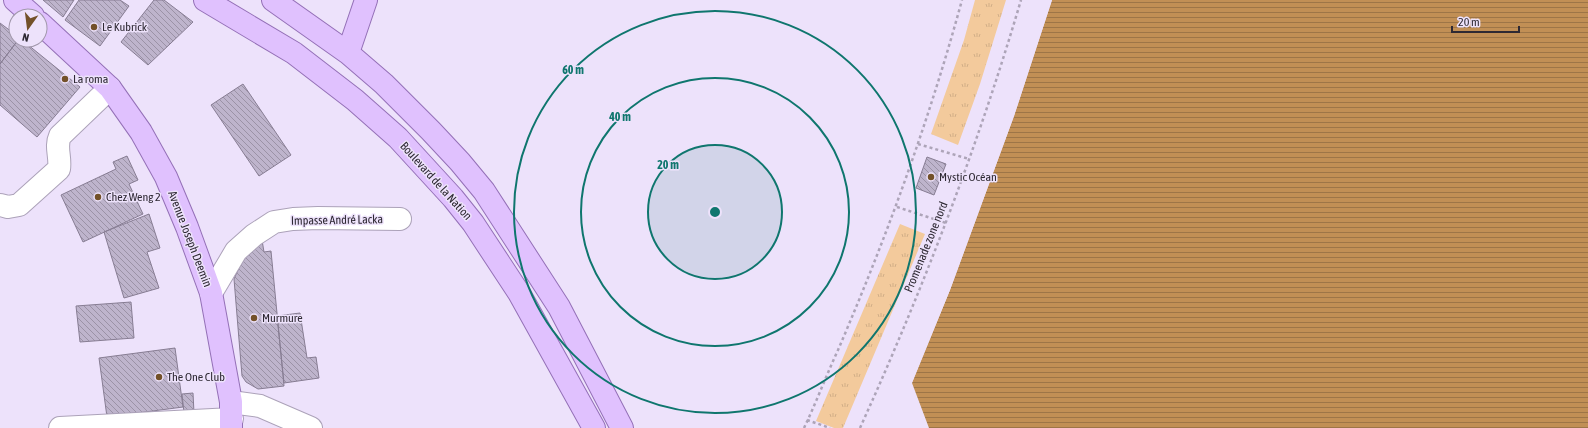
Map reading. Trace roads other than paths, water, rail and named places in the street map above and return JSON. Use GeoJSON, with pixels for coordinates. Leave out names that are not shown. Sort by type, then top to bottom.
{"type":"FeatureCollection","features":[{"type":"Feature","properties":{"kind":"main road"},"geometry":{"type":"LineString","coordinates":[[15,0],[24,8]]}},
{"type":"Feature","properties":{"kind":"main road","name":"Boulevard de la Nation"},"geometry":{"type":"LineString","coordinates":[[205,0],[294,54],[355,100],[398,138],[438,182],[473,223],[519,293],[594,428]]}},
{"type":"Feature","properties":{"kind":"main road"},"geometry":{"type":"LineString","coordinates":[[273,0],[348,53],[384,84],[460,162],[484,191],[560,307],[622,428]]}},
{"type":"Feature","properties":{"kind":"main road"},"geometry":{"type":"LineString","coordinates":[[348,53],[366,0]]}},
{"type":"Feature","properties":{"kind":"main road","name":"Avenue Joseph Deemin"},"geometry":{"type":"LineString","coordinates":[[48,30],[110,88],[141,132],[166,177],[187,227],[211,293],[231,416]]}},
{"type":"Feature","properties":{"kind":"street"},"geometry":{"type":"LineString","coordinates":[[0,205],[8,207],[20,205],[59,168],[60,160],[57,143],[60,136],[110,88]]}},
{"type":"Feature","properties":{"kind":"street","name":"Impasse André Lacka"},"geometry":{"type":"LineString","coordinates":[[211,293],[236,251],[254,235],[274,222],[293,219],[318,218],[400,219]]}},
{"type":"Feature","properties":{"kind":"street"},"geometry":{"type":"LineString","coordinates":[[60,428],[231,416],[260,406],[311,428]]}},
{"type":"Feature","properties":{"kind":"place","name":"Le Kubrick"},"geometry":{"type":"Point","coordinates":[94,27]}},
{"type":"Feature","properties":{"kind":"place","name":"La roma"},"geometry":{"type":"Point","coordinates":[65,79]}},
{"type":"Feature","properties":{"kind":"place","name":"Mystic Océan"},"geometry":{"type":"Point","coordinates":[931,177]}},
{"type":"Feature","properties":{"kind":"place","name":"Chez Weng 2"},"geometry":{"type":"Point","coordinates":[98,197]}},
{"type":"Feature","properties":{"kind":"place","name":"Murmure"},"geometry":{"type":"Point","coordinates":[254,318]}},
{"type":"Feature","properties":{"kind":"place","name":"The One Club"},"geometry":{"type":"Point","coordinates":[159,377]}}]}
